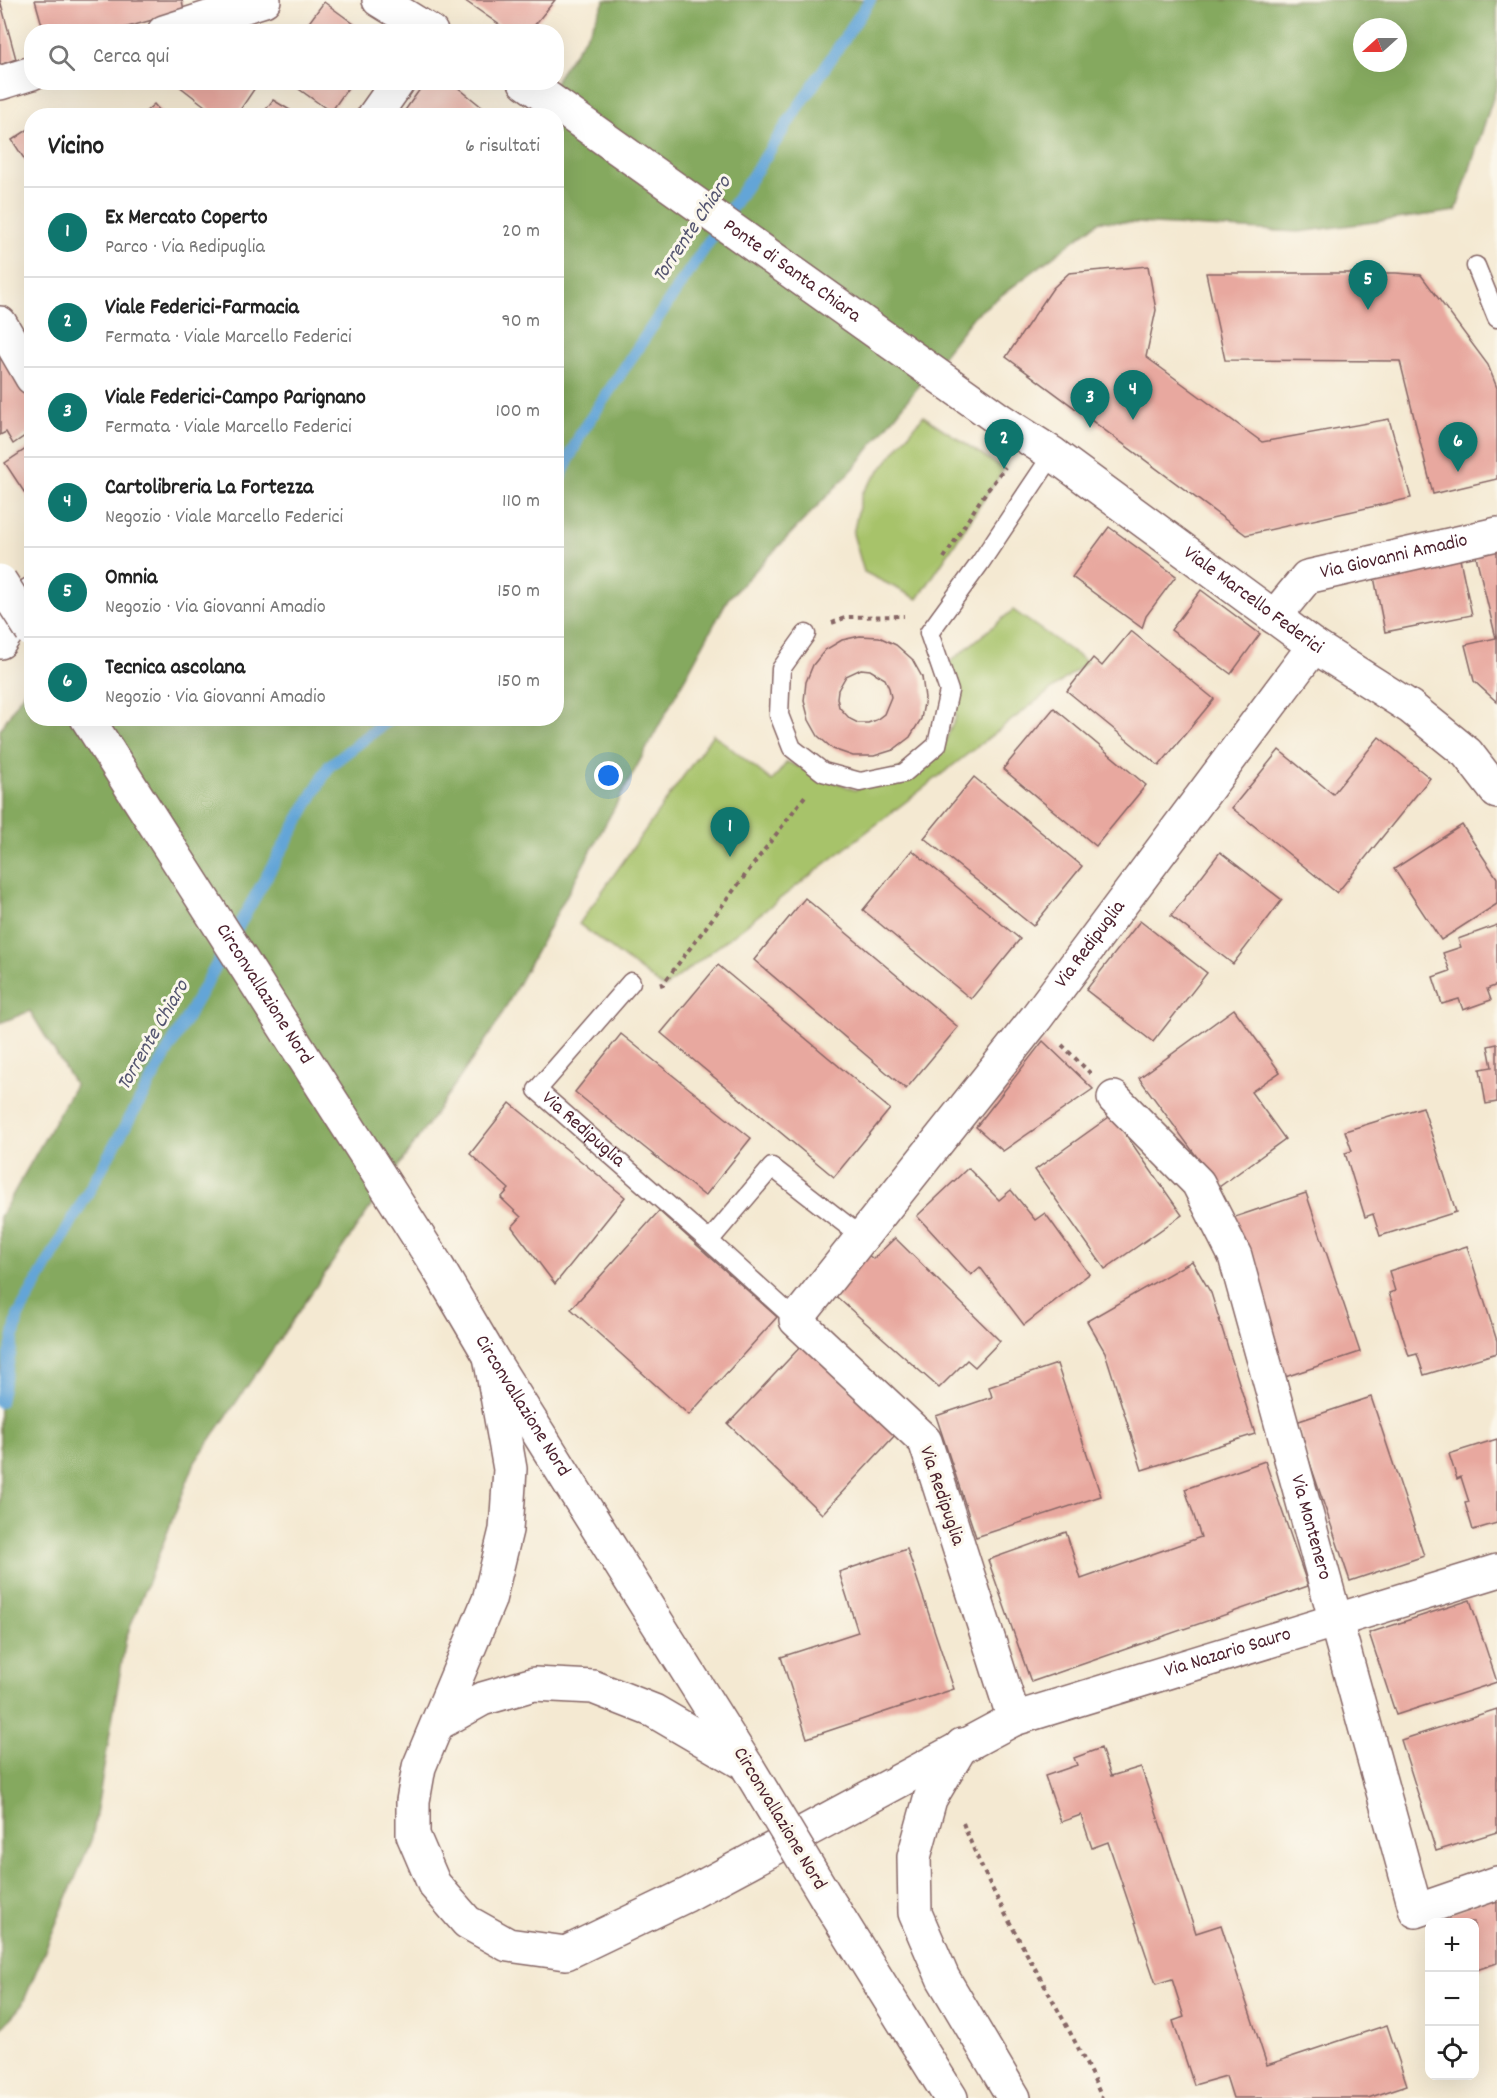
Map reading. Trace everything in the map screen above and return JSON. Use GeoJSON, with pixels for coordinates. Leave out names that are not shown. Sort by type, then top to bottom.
{"type":"FeatureCollection","features":[{"type":"Feature","properties":{"kind":"street"},"geometry":{"type":"LineString","coordinates":[[189,24],[264,0]]}},
{"type":"Feature","properties":{"kind":"street"},"geometry":{"type":"LineString","coordinates":[[379,0],[418,24]]}},
{"type":"Feature","properties":{"kind":"street"},"geometry":{"type":"LineString","coordinates":[[0,83],[24,76]]}},
{"type":"Feature","properties":{"kind":"street"},"geometry":{"type":"LineString","coordinates":[[380,108],[392,90]]}},
{"type":"Feature","properties":{"kind":"street","name":"Ponte di Santa Chiara"},"geometry":{"type":"LineString","coordinates":[[536,90],[562,108]]}},
{"type":"Feature","properties":{"kind":"street","name":"Ponte di Santa Chiara"},"geometry":{"type":"LineString","coordinates":[[564,110],[1000,420]]}},
{"type":"Feature","properties":{"kind":"street"},"geometry":{"type":"LineString","coordinates":[[0,324],[24,364]]}},
{"type":"Feature","properties":{"kind":"street","name":"Viale Marcello Federici"},"geometry":{"type":"LineString","coordinates":[[1000,420],[1040,446],[1314,646],[1410,707],[1467,753],[1497,792]]}},
{"type":"Feature","properties":{"kind":"street","name":"Via Giovanni Amadio"},"geometry":{"type":"LineString","coordinates":[[1274,617],[1307,577],[1497,534]]}},
{"type":"Feature","properties":{"kind":"street"},"geometry":{"type":"LineString","coordinates":[[0,581],[24,618]]}},
{"type":"Feature","properties":{"kind":"street"},"geometry":{"type":"LineString","coordinates":[[0,642],[24,606]]}},
{"type":"Feature","properties":{"kind":"street","name":"Via Redipuglia"},"geometry":{"type":"LineString","coordinates":[[1014,1719],[925,1441],[796,1320],[1036,1018],[1314,646]]}},
{"type":"Feature","properties":{"kind":"street","name":"Circonvallazione Nord"},"geometry":{"type":"LineString","coordinates":[[92,726],[437,1266],[490,1356],[747,1766],[951,2098]]}},
{"type":"Feature","properties":{"kind":"street","name":"Via Montenero"},"geometry":{"type":"LineString","coordinates":[[1114,1098],[1198,1183],[1235,1256],[1416,1911],[1497,1883]]}},
{"type":"Feature","properties":{"kind":"street","name":"Via Nazario Sauro"},"geometry":{"type":"LineString","coordinates":[[490,1356],[510,1469],[506,1530],[489,1600],[419,1767],[413,1801],[413,1835],[434,1884],[467,1922],[508,1945],[567,1953],[687,1896],[962,1745],[1014,1719],[1497,1571]]}},
{"type":"Feature","properties":{"kind":"street"},"geometry":{"type":"LineString","coordinates":[[439,1723],[482,1699],[534,1684],[593,1687],[654,1712],[747,1766]]}},
{"type":"Feature","properties":{"kind":"street"},"geometry":{"type":"LineString","coordinates":[[962,1745],[930,1800],[914,1857],[915,1913],[943,1978],[1014,2098]]}},
{"type":"Feature","properties":{"kind":"lane"},"geometry":{"type":"LineString","coordinates":[[1476,266],[1497,318]]}},
{"type":"Feature","properties":{"kind":"lane"},"geometry":{"type":"LineString","coordinates":[[806,634],[781,669],[779,715],[792,748],[823,772],[860,782],[904,773],[937,745],[949,691],[929,633],[980,563],[1040,446]]}},
{"type":"Feature","properties":{"kind":"lane","name":"Via Redipuglia"},"geometry":{"type":"LineString","coordinates":[[631,982],[537,1090],[796,1320]]}},
{"type":"Feature","properties":{"kind":"lane"},"geometry":{"type":"LineString","coordinates":[[709,1241],[772,1167],[862,1237]]}},
{"type":"Feature","properties":{"kind":"path"},"geometry":{"type":"LineString","coordinates":[[943,560],[981,499],[1040,446]]}},
{"type":"Feature","properties":{"kind":"path"},"geometry":{"type":"LineString","coordinates":[[806,634],[847,617],[905,616],[911,608]]}},
{"type":"Feature","properties":{"kind":"path"},"geometry":{"type":"LineString","coordinates":[[610,1006],[663,984],[823,772]]}},
{"type":"Feature","properties":{"kind":"path"},"geometry":{"type":"LineString","coordinates":[[1036,1018],[1114,1098]]}},
{"type":"Feature","properties":{"kind":"path"},"geometry":{"type":"LineString","coordinates":[[959,1814],[978,1862],[1085,2059],[1102,2098]]}},
{"type":"Feature","properties":{"kind":"green space"},"geometry":{"type":"Polygon","coordinates":[[[605,0],[1497,0],[1497,86],[1456,211],[1299,232],[1100,221],[974,316],[854,468],[728,599],[496,1025],[195,1462],[126,1638],[92,1838],[22,2005],[0,2030],[0,1217],[75,1085],[30,1011],[0,1023],[0,730],[24,691],[24,726],[564,726],[564,108],[536,108],[549,90],[564,90],[564,68],[591,28],[605,0]]]}},
{"type":"Feature","properties":{"kind":"green space"},"geometry":{"type":"Polygon","coordinates":[[[923,416],[1004,469],[918,599],[864,572],[853,534],[862,493],[923,416]]]}},
{"type":"Feature","properties":{"kind":"green space"},"geometry":{"type":"Polygon","coordinates":[[[1013,610],[1087,662],[664,988],[579,924],[713,734],[772,781],[787,762],[855,790],[942,748],[956,717],[950,662],[1013,610]]]}},
{"type":"Feature","properties":{"kind":"building"},"geometry":{"type":"Polygon","coordinates":[[[0,0],[16,59],[0,65],[0,0]]]}},
{"type":"Feature","properties":{"kind":"building"},"geometry":{"type":"Polygon","coordinates":[[[35,0],[182,0],[184,11],[138,24],[42,24],[35,0]]]}},
{"type":"Feature","properties":{"kind":"building"},"geometry":{"type":"Polygon","coordinates":[[[464,0],[555,0],[536,24],[498,24],[464,0]]]}},
{"type":"Feature","properties":{"kind":"building"},"geometry":{"type":"Polygon","coordinates":[[[324,2],[354,24],[308,24],[324,2]]]}},
{"type":"Feature","properties":{"kind":"building"},"geometry":{"type":"Polygon","coordinates":[[[236,18],[245,24],[232,24],[236,18]]]}},
{"type":"Feature","properties":{"kind":"building"},"geometry":{"type":"Polygon","coordinates":[[[184,90],[254,90],[241,108],[208,108],[184,90]]]}},
{"type":"Feature","properties":{"kind":"building"},"geometry":{"type":"Polygon","coordinates":[[[300,90],[346,90],[334,108],[325,108],[300,90]]]}},
{"type":"Feature","properties":{"kind":"building"},"geometry":{"type":"Polygon","coordinates":[[[419,90],[461,90],[483,108],[407,108],[419,90]]]}},
{"type":"Feature","properties":{"kind":"building"},"geometry":{"type":"Polygon","coordinates":[[[273,100],[286,108],[267,108],[273,100]]]}},
{"type":"Feature","properties":{"kind":"building"},"geometry":{"type":"Polygon","coordinates":[[[24,132],[24,159],[12,140],[24,132]]]}},
{"type":"Feature","properties":{"kind":"building"},"geometry":{"type":"Polygon","coordinates":[[[1148,266],[1156,310],[1146,357],[1262,442],[1389,419],[1411,498],[1246,535],[1006,357],[1053,288],[1069,273],[1148,266]]]}},
{"type":"Feature","properties":{"kind":"building"},"geometry":{"type":"Polygon","coordinates":[[[1206,273],[1421,275],[1488,365],[1497,388],[1497,479],[1433,494],[1400,361],[1225,360],[1206,273]]]}},
{"type":"Feature","properties":{"kind":"building"},"geometry":{"type":"Polygon","coordinates":[[[3,356],[24,388],[24,436],[13,444],[6,432],[0,435],[0,358],[3,356]]]}},
{"type":"Feature","properties":{"kind":"building"},"geometry":{"type":"Polygon","coordinates":[[[24,450],[24,492],[5,463],[24,450]]]}},
{"type":"Feature","properties":{"kind":"building"},"geometry":{"type":"Polygon","coordinates":[[[1109,527],[1176,576],[1146,616],[1142,628],[1072,577],[1109,527]]]}},
{"type":"Feature","properties":{"kind":"building"},"geometry":{"type":"Polygon","coordinates":[[[1497,543],[1497,702],[1474,681],[1465,645],[1496,638],[1474,548],[1497,543]]]}},
{"type":"Feature","properties":{"kind":"building"},"geometry":{"type":"Polygon","coordinates":[[[1458,550],[1472,615],[1385,632],[1372,567],[1458,550]]]}},
{"type":"Feature","properties":{"kind":"building"},"geometry":{"type":"Polygon","coordinates":[[[1201,590],[1260,634],[1231,674],[1171,630],[1201,590]]]}},
{"type":"Feature","properties":{"kind":"building"},"geometry":{"type":"Polygon","coordinates":[[[1131,631],[1214,699],[1159,766],[1067,691],[1093,658],[1102,666],[1131,631]]]}},
{"type":"Feature","properties":{"kind":"building"},"geometry":{"type":"Polygon","coordinates":[[[860,636],[879,637],[896,645],[912,659],[922,677],[925,698],[921,719],[910,737],[893,750],[874,756],[853,756],[833,749],[818,736],[809,720],[804,701],[806,682],[813,665],[825,650],[842,640],[860,636]],[[861,669],[846,676],[838,690],[839,707],[850,719],[858,723],[868,723],[884,714],[891,697],[885,679],[870,670],[861,669]]]}},
{"type":"Feature","properties":{"kind":"building"},"geometry":{"type":"Polygon","coordinates":[[[1054,708],[1146,785],[1096,846],[1003,769],[1054,708]]]}},
{"type":"Feature","properties":{"kind":"building"},"geometry":{"type":"Polygon","coordinates":[[[1379,737],[1430,778],[1337,893],[1232,808],[1279,750],[1333,794],[1379,737]]]}},
{"type":"Feature","properties":{"kind":"building"},"geometry":{"type":"Polygon","coordinates":[[[974,777],[1082,866],[1033,926],[924,838],[974,777]]]}},
{"type":"Feature","properties":{"kind":"building"},"geometry":{"type":"Polygon","coordinates":[[[1462,825],[1497,878],[1497,904],[1441,940],[1394,869],[1462,825]]]}},
{"type":"Feature","properties":{"kind":"building"},"geometry":{"type":"Polygon","coordinates":[[[912,850],[1020,939],[971,999],[863,910],[912,850]]]}},
{"type":"Feature","properties":{"kind":"building"},"geometry":{"type":"Polygon","coordinates":[[[1220,852],[1282,900],[1233,964],[1171,916],[1220,852]]]}},
{"type":"Feature","properties":{"kind":"building"},"geometry":{"type":"Polygon","coordinates":[[[805,898],[958,1027],[906,1089],[754,960],[805,898]]]}},
{"type":"Feature","properties":{"kind":"building"},"geometry":{"type":"Polygon","coordinates":[[[1140,921],[1207,973],[1153,1042],[1086,990],[1140,921]]]}},
{"type":"Feature","properties":{"kind":"building"},"geometry":{"type":"Polygon","coordinates":[[[1497,925],[1497,985],[1487,989],[1491,1000],[1463,1010],[1459,999],[1442,1004],[1433,977],[1450,971],[1443,953],[1461,947],[1458,939],[1497,925]]]}},
{"type":"Feature","properties":{"kind":"building"},"geometry":{"type":"Polygon","coordinates":[[[718,965],[890,1109],[834,1177],[661,1033],[718,965]]]}},
{"type":"Feature","properties":{"kind":"building"},"geometry":{"type":"Polygon","coordinates":[[[1234,1009],[1280,1072],[1251,1092],[1285,1139],[1219,1187],[1139,1078],[1234,1009]]]}},
{"type":"Feature","properties":{"kind":"building"},"geometry":{"type":"Polygon","coordinates":[[[621,1034],[751,1138],[705,1196],[575,1092],[621,1034]]]}},
{"type":"Feature","properties":{"kind":"building"},"geometry":{"type":"Polygon","coordinates":[[[1043,1041],[1093,1089],[1003,1151],[976,1127],[1043,1041]]]}},
{"type":"Feature","properties":{"kind":"building"},"geometry":{"type":"Polygon","coordinates":[[[1497,1044],[1497,1102],[1486,1104],[1480,1069],[1492,1067],[1488,1046],[1497,1044]]]}},
{"type":"Feature","properties":{"kind":"building"},"geometry":{"type":"Polygon","coordinates":[[[510,1103],[625,1197],[555,1284],[512,1227],[521,1217],[501,1198],[509,1189],[470,1154],[510,1103]]]}},
{"type":"Feature","properties":{"kind":"building"},"geometry":{"type":"Polygon","coordinates":[[[1423,1107],[1456,1212],[1380,1236],[1373,1214],[1365,1217],[1345,1153],[1352,1151],[1345,1131],[1423,1107]]]}},
{"type":"Feature","properties":{"kind":"building"},"geometry":{"type":"Polygon","coordinates":[[[1112,1115],[1182,1215],[1105,1269],[1035,1170],[1112,1115]]]}},
{"type":"Feature","properties":{"kind":"building"},"geometry":{"type":"Polygon","coordinates":[[[968,1168],[999,1200],[1011,1190],[1035,1220],[1045,1213],[1089,1274],[1024,1325],[980,1267],[971,1275],[917,1216],[968,1168]]]}},
{"type":"Feature","properties":{"kind":"building"},"geometry":{"type":"Polygon","coordinates":[[[1306,1193],[1360,1352],[1285,1377],[1232,1218],[1306,1193]]]}},
{"type":"Feature","properties":{"kind":"building"},"geometry":{"type":"Polygon","coordinates":[[[659,1211],[777,1317],[689,1415],[571,1309],[659,1211]]]}},
{"type":"Feature","properties":{"kind":"building"},"geometry":{"type":"Polygon","coordinates":[[[895,1238],[1000,1341],[975,1367],[967,1360],[939,1388],[830,1291],[865,1252],[873,1259],[895,1238]]]}},
{"type":"Feature","properties":{"kind":"building"},"geometry":{"type":"Polygon","coordinates":[[[1467,1246],[1497,1341],[1497,1353],[1424,1375],[1417,1354],[1409,1356],[1389,1293],[1395,1291],[1389,1271],[1467,1246]]]}},
{"type":"Feature","properties":{"kind":"building"},"geometry":{"type":"Polygon","coordinates":[[[1192,1261],[1211,1293],[1255,1434],[1142,1470],[1105,1352],[1087,1321],[1192,1261]]]}},
{"type":"Feature","properties":{"kind":"building"},"geometry":{"type":"Polygon","coordinates":[[[803,1344],[897,1433],[822,1514],[728,1424],[803,1344]]]}},
{"type":"Feature","properties":{"kind":"building"},"geometry":{"type":"Polygon","coordinates":[[[1057,1364],[1101,1496],[976,1537],[936,1416],[992,1397],[989,1387],[1057,1364]]]}},
{"type":"Feature","properties":{"kind":"building"},"geometry":{"type":"Polygon","coordinates":[[[1371,1397],[1424,1556],[1350,1581],[1296,1422],[1371,1397]]]}},
{"type":"Feature","properties":{"kind":"building"},"geometry":{"type":"Polygon","coordinates":[[[1497,1439],[1497,1523],[1473,1530],[1465,1503],[1469,1502],[1461,1477],[1457,1479],[1449,1454],[1497,1439]]]}},
{"type":"Feature","properties":{"kind":"building"},"geometry":{"type":"Polygon","coordinates":[[[1265,1461],[1308,1586],[1031,1682],[988,1560],[1066,1532],[1081,1579],[1201,1537],[1185,1489],[1265,1461]]]}},
{"type":"Feature","properties":{"kind":"building"},"geometry":{"type":"Polygon","coordinates":[[[907,1549],[954,1689],[807,1738],[781,1657],[858,1632],[839,1572],[907,1549]]]}},
{"type":"Feature","properties":{"kind":"building"},"geometry":{"type":"Polygon","coordinates":[[[1470,1600],[1497,1682],[1396,1715],[1369,1633],[1470,1600]]]}},
{"type":"Feature","properties":{"kind":"building"},"geometry":{"type":"Polygon","coordinates":[[[1497,1709],[1497,1832],[1436,1851],[1401,1740],[1497,1709]]]}},
{"type":"Feature","properties":{"kind":"building"},"geometry":{"type":"Polygon","coordinates":[[[1101,1748],[1111,1776],[1141,1767],[1196,1933],[1221,1925],[1267,2065],[1387,2025],[1407,2085],[1368,2098],[1233,2098],[1226,2076],[1194,2085],[1173,2021],[1184,2017],[1172,1979],[1156,1984],[1108,1842],[1092,1848],[1081,1815],[1061,1822],[1045,1776],[1077,1765],[1074,1758],[1101,1748]]]}},
{"type":"Feature","properties":{"kind":"building"},"geometry":{"type":"Polygon","coordinates":[[[1497,1894],[1497,1963],[1479,1969],[1479,1918],[1439,1918],[1497,1894]]]}},
{"type":"Feature","properties":{"kind":"waterway","name":"Torrente Chiaro"},"geometry":{"type":"LineString","coordinates":[[564,469],[581,433],[870,0]]}},
{"type":"Feature","properties":{"kind":"waterway","name":"Torrente Chiaro"},"geometry":{"type":"LineString","coordinates":[[0,1402],[18,1316],[329,766],[381,726]]}},
{"type":"Feature","properties":{"kind":"place","name":"Omnia"},"geometry":{"type":"Point","coordinates":[1368,310]}},
{"type":"Feature","properties":{"kind":"place","name":"Cartolibreria La Fortezza"},"geometry":{"type":"Point","coordinates":[1133,420]}},
{"type":"Feature","properties":{"kind":"place","name":"Viale Federici-Campo Parignano"},"geometry":{"type":"Point","coordinates":[1090,428]}},
{"type":"Feature","properties":{"kind":"place","name":"Viale Federici-Farmacia"},"geometry":{"type":"Point","coordinates":[1004,469]}},
{"type":"Feature","properties":{"kind":"place","name":"Tecnica ascolana"},"geometry":{"type":"Point","coordinates":[1458,472]}},
{"type":"Feature","properties":{"kind":"place","name":"Ex Mercato Coperto"},"geometry":{"type":"Point","coordinates":[730,857]}}]}
